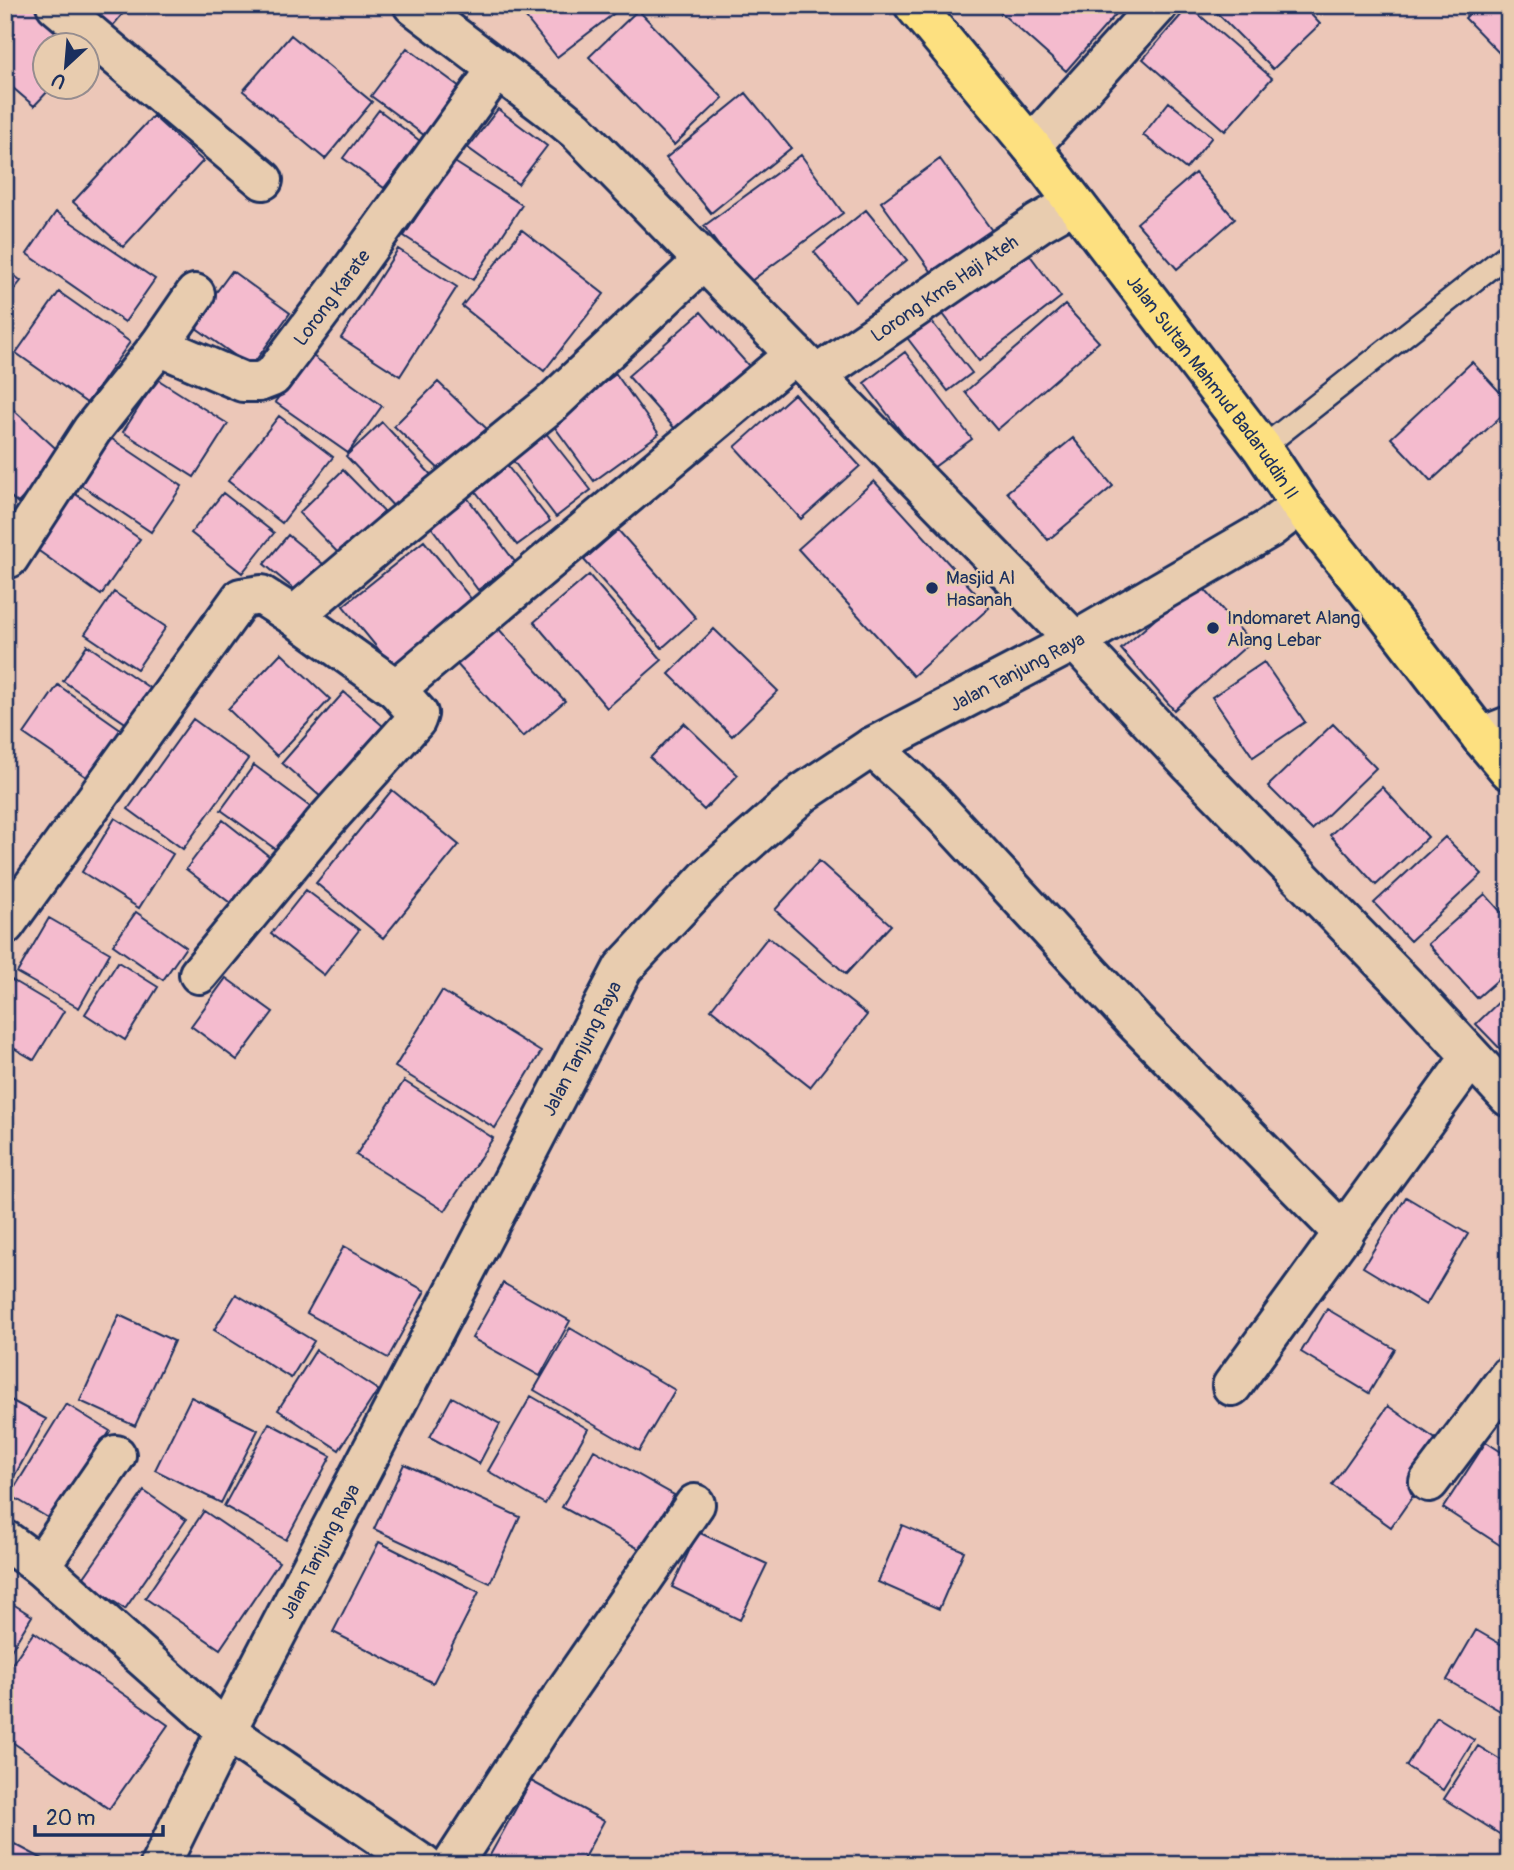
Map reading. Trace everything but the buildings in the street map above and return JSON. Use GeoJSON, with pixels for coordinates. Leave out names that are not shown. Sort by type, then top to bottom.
{"type":"FeatureCollection","features":[{"type":"Feature","properties":{"kind":"highway","name":"Jalan Sultan Mahmud Badaruddin II"},"geometry":{"type":"LineString","coordinates":[[914,5],[1031,146],[1262,448],[1300,505],[1385,612],[1495,732],[1509,770]]}},
{"type":"Feature","properties":{"kind":"street"},"geometry":{"type":"LineString","coordinates":[[56,5],[263,180]]}},
{"type":"Feature","properties":{"kind":"street"},"geometry":{"type":"LineString","coordinates":[[413,5],[576,130],[1075,641],[1509,1097]]}},
{"type":"Feature","properties":{"kind":"street"},"geometry":{"type":"LineString","coordinates":[[1031,146],[1158,5]]}},
{"type":"Feature","properties":{"kind":"street","name":"Lorong Karate"},"geometry":{"type":"LineString","coordinates":[[159,346],[243,382],[259,382],[272,377],[497,69]]}},
{"type":"Feature","properties":{"kind":"street","name":"Lorong Kms Haji Ateh"},"geometry":{"type":"LineString","coordinates":[[200,974],[323,825],[416,720],[407,702],[806,365],[1074,204]]}},
{"type":"Feature","properties":{"kind":"street"},"geometry":{"type":"LineString","coordinates":[[293,616],[553,402],[703,261]]}},
{"type":"Feature","properties":{"kind":"street"},"geometry":{"type":"LineString","coordinates":[[9,558],[92,430],[159,346],[195,294]]}},
{"type":"Feature","properties":{"kind":"street","name":"Jalan Tanjung Raya"},"geometry":{"type":"LineString","coordinates":[[160,1865],[226,1731],[623,968],[710,875],[803,793],[872,747],[1075,641],[1270,528],[1300,505]]}},
{"type":"Feature","properties":{"kind":"street"},"geometry":{"type":"LineString","coordinates":[[5,925],[241,598],[261,595],[407,702]]}},
{"type":"Feature","properties":{"kind":"street"},"geometry":{"type":"LineString","coordinates":[[872,747],[929,799],[1134,1021],[1344,1234]]}},
{"type":"Feature","properties":{"kind":"street"},"geometry":{"type":"LineString","coordinates":[[1232,1386],[1471,1057]]}},
{"type":"Feature","properties":{"kind":"street"},"geometry":{"type":"LineString","coordinates":[[1429,1482],[1509,1376]]}},
{"type":"Feature","properties":{"kind":"street"},"geometry":{"type":"LineString","coordinates":[[40,1566],[116,1455]]}},
{"type":"Feature","properties":{"kind":"street"},"geometry":{"type":"LineString","coordinates":[[452,1865],[543,1724],[695,1504]]}},
{"type":"Feature","properties":{"kind":"street"},"geometry":{"type":"LineString","coordinates":[[5,1540],[40,1566],[226,1731],[423,1865]]}},
{"type":"Feature","properties":{"kind":"lane"},"geometry":{"type":"LineString","coordinates":[[1262,448],[1509,253]]}},
{"type":"Feature","properties":{"kind":"place","name":"Masjid Al Hasanah"},"geometry":{"type":"Point","coordinates":[932,588]}},
{"type":"Feature","properties":{"kind":"place","name":"Indomaret Alang Alang Lebar"},"geometry":{"type":"Point","coordinates":[1213,628]}}]}
